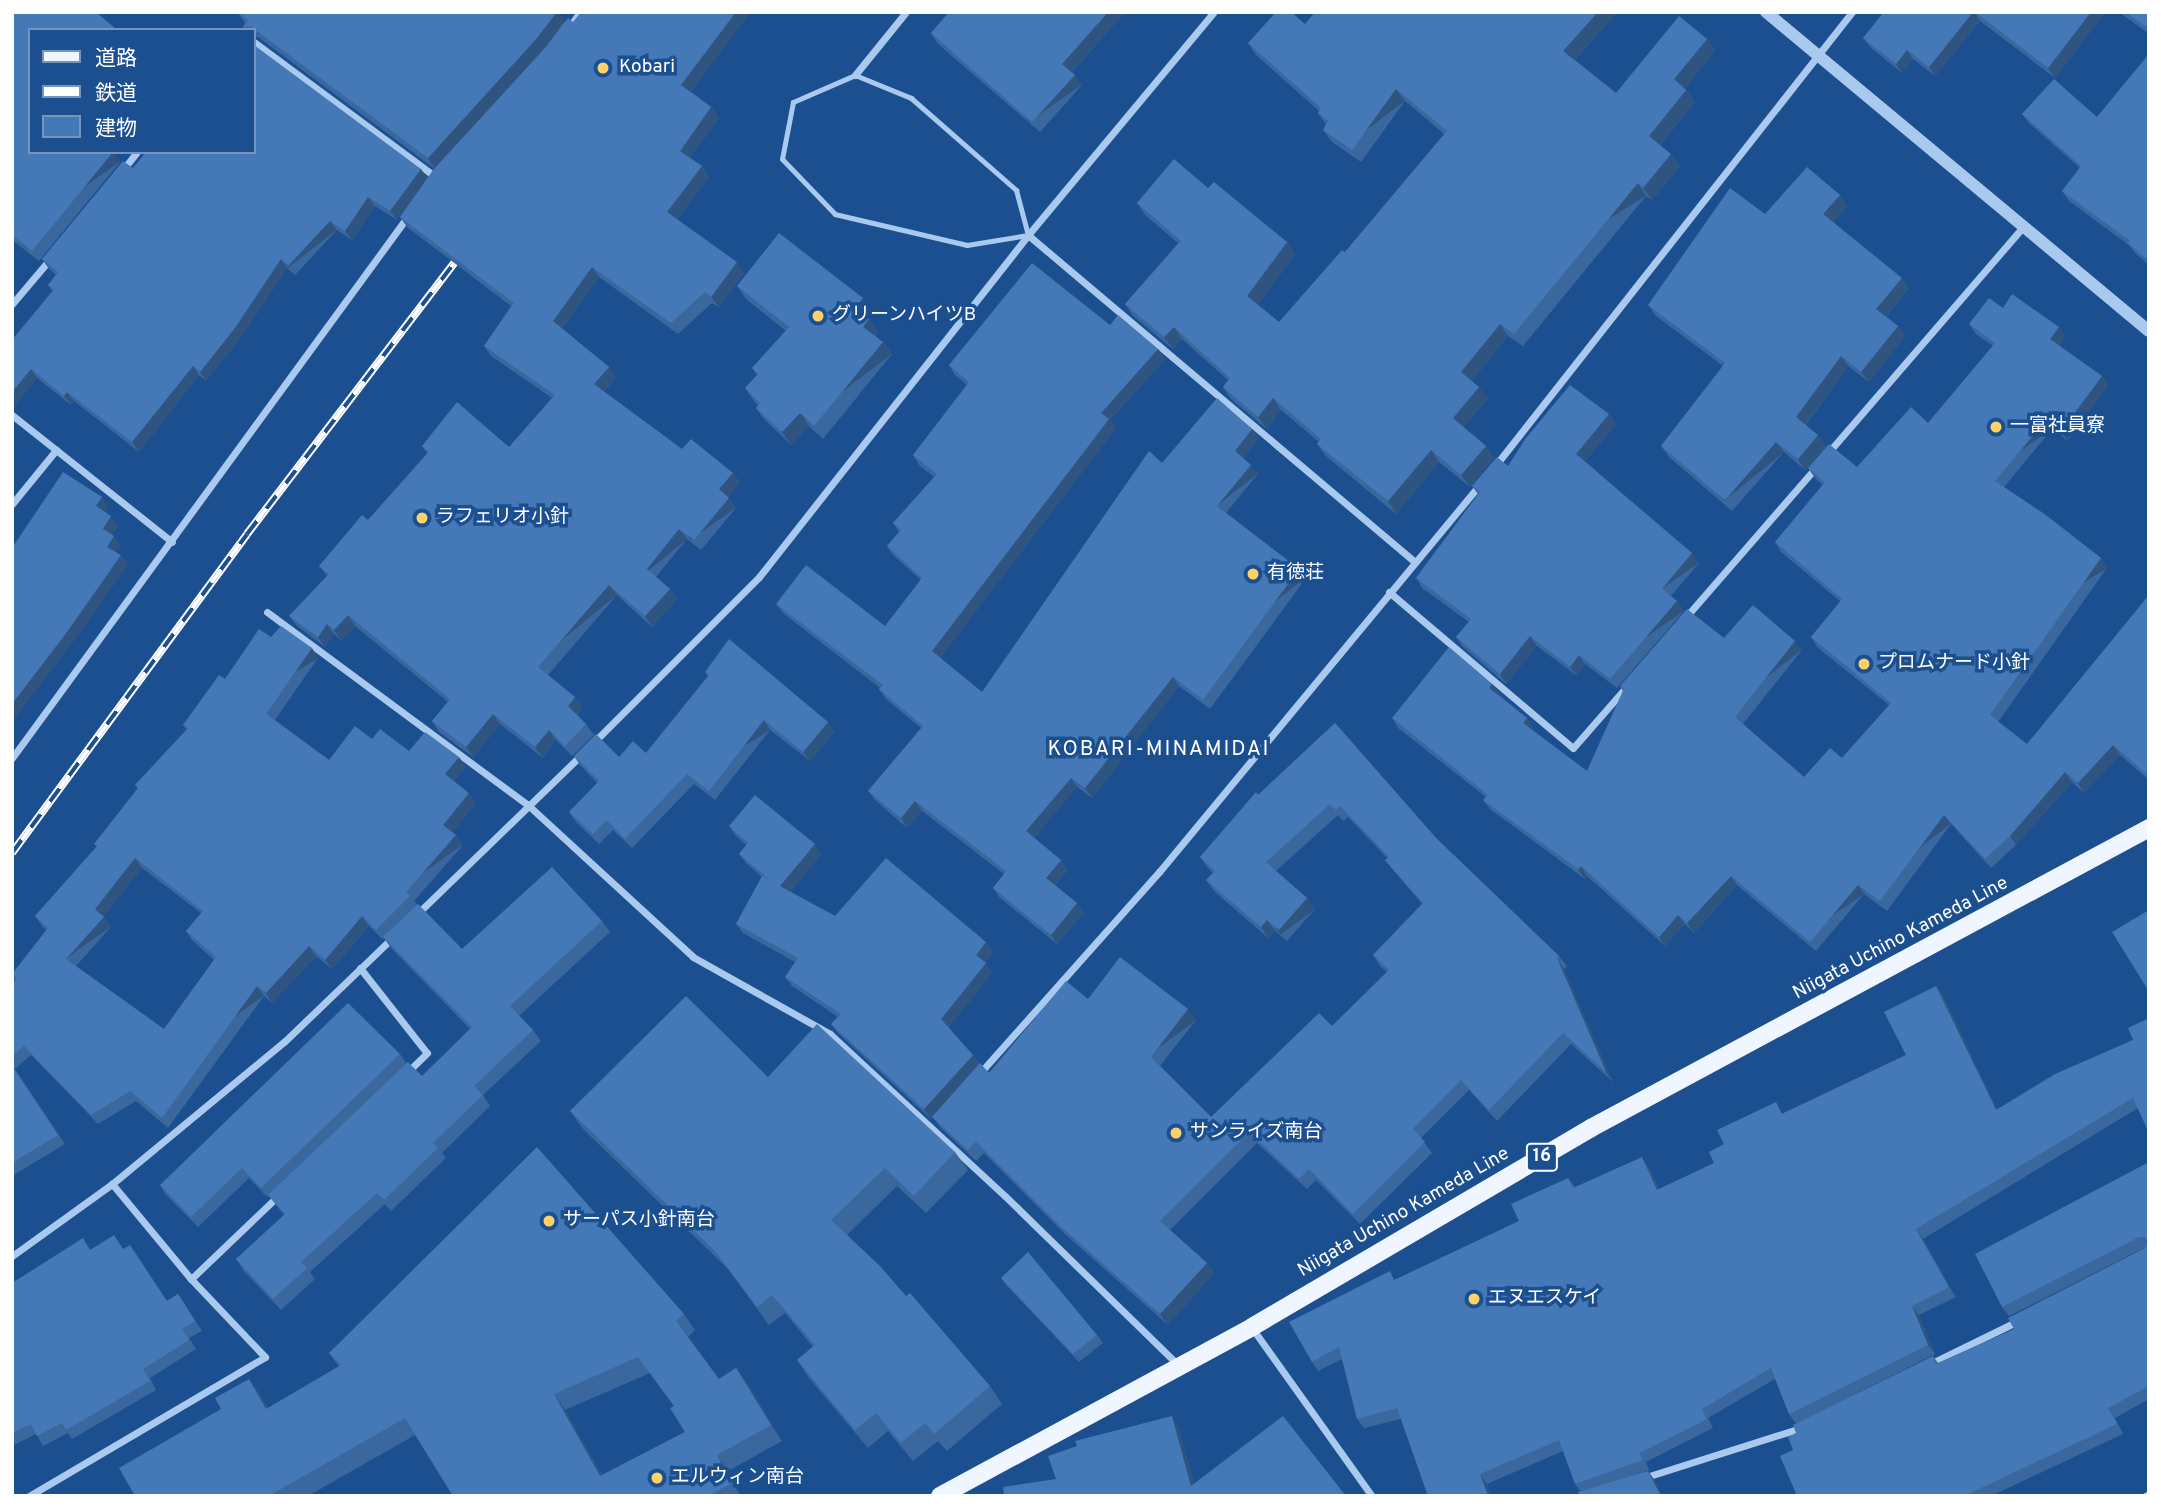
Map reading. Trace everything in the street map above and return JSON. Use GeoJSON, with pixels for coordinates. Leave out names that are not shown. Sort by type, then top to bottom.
{"type":"FeatureCollection","features":[{"type":"Feature","properties":{"kind":"main road","name":"Niigata Uchino Kameda Line"},"geometry":{"type":"LineString","coordinates":[[940,1496],[1252,1327],[1591,1128],[2149,828]]}},
{"type":"Feature","properties":{"kind":"street"},"geometry":{"type":"LineString","coordinates":[[565,33],[580,12]]}},
{"type":"Feature","properties":{"kind":"street"},"geometry":{"type":"LineString","coordinates":[[855,75],[906,12]]}},
{"type":"Feature","properties":{"kind":"street"},"geometry":{"type":"LineString","coordinates":[[410,920],[530,806],[760,577],[1028,235],[1214,12]]}},
{"type":"Feature","properties":{"kind":"street"},"geometry":{"type":"LineString","coordinates":[[1766,12],[2149,331]]}},
{"type":"Feature","properties":{"kind":"street"},"geometry":{"type":"LineString","coordinates":[[968,1086],[1159,872],[1507,452],[1852,12]]}},
{"type":"Feature","properties":{"kind":"street"},"geometry":{"type":"LineString","coordinates":[[256,42],[436,177]]}},
{"type":"Feature","properties":{"kind":"street"},"geometry":{"type":"LineString","coordinates":[[112,183],[135,154]]}},
{"type":"Feature","properties":{"kind":"street"},"geometry":{"type":"LineString","coordinates":[[428,188],[445,167]]}},
{"type":"Feature","properties":{"kind":"street"},"geometry":{"type":"LineString","coordinates":[[12,758],[412,211]]}},
{"type":"Feature","properties":{"kind":"street"},"geometry":{"type":"LineString","coordinates":[[1681,623],[2023,227]]}},
{"type":"Feature","properties":{"kind":"street"},"geometry":{"type":"LineString","coordinates":[[1028,235],[1415,562]]}},
{"type":"Feature","properties":{"kind":"street"},"geometry":{"type":"LineString","coordinates":[[12,304],[54,254]]}},
{"type":"Feature","properties":{"kind":"street"},"geometry":{"type":"LineString","coordinates":[[12,415],[172,542]]}},
{"type":"Feature","properties":{"kind":"street"},"geometry":{"type":"LineString","coordinates":[[12,504],[56,450]]}},
{"type":"Feature","properties":{"kind":"street"},"geometry":{"type":"LineString","coordinates":[[1389,592],[1573,748],[1636,675]]}},
{"type":"Feature","properties":{"kind":"street"},"geometry":{"type":"LineString","coordinates":[[267,612],[530,806],[693,957],[830,1034],[932,1127],[1179,1366]]}},
{"type":"Feature","properties":{"kind":"street"},"geometry":{"type":"LineString","coordinates":[[12,1256],[112,1184],[285,1041],[400,930]]}},
{"type":"Feature","properties":{"kind":"street"},"geometry":{"type":"LineString","coordinates":[[360,968],[427,1054],[397,1082]]}},
{"type":"Feature","properties":{"kind":"street"},"geometry":{"type":"LineString","coordinates":[[932,1127],[941,1117]]}},
{"type":"Feature","properties":{"kind":"street"},"geometry":{"type":"LineString","coordinates":[[29,1496],[265,1357],[191,1279],[112,1184]]}},
{"type":"Feature","properties":{"kind":"street"},"geometry":{"type":"LineString","coordinates":[[191,1279],[289,1185]]}},
{"type":"Feature","properties":{"kind":"street"},"geometry":{"type":"LineString","coordinates":[[1916,1371],[2026,1316]]}},
{"type":"Feature","properties":{"kind":"street"},"geometry":{"type":"LineString","coordinates":[[1252,1327],[1372,1496]]}},
{"type":"Feature","properties":{"kind":"street"},"geometry":{"type":"LineString","coordinates":[[1638,1479],[1805,1427]]}},
{"type":"Feature","properties":{"kind":"lane"},"geometry":{"type":"LineString","coordinates":[[855,75],[911,98],[1016,190],[1028,235],[967,245],[835,214],[782,159],[793,102],[855,75]]}},
{"type":"Feature","properties":{"kind":"building"},"geometry":{"type":"Polygon","coordinates":[[[12,12],[96,12],[115,28],[28,28],[28,154],[111,154],[32,251],[12,235],[12,12]]]}},
{"type":"Feature","properties":{"kind":"building"},"geometry":{"type":"Polygon","coordinates":[[[557,12],[537,38],[428,158],[256,28],[243,27],[248,20],[238,13],[557,12]]]}},
{"type":"Feature","properties":{"kind":"building"},"geometry":{"type":"Polygon","coordinates":[[[581,12],[736,12],[681,85],[711,107],[680,151],[702,166],[667,212],[737,262],[711,297],[705,292],[671,323],[592,267],[553,321],[609,367],[594,384],[682,449],[691,439],[733,473],[719,489],[729,498],[694,540],[679,529],[647,569],[670,589],[645,616],[609,585],[538,667],[575,697],[568,706],[586,724],[565,746],[549,730],[535,747],[493,714],[466,747],[432,721],[450,699],[348,615],[334,630],[327,624],[318,637],[289,616],[329,574],[319,566],[362,515],[368,520],[429,452],[422,446],[457,402],[509,447],[555,395],[484,346],[514,303],[400,217],[433,170],[546,47],[568,18],[573,22],[581,12]]]}},
{"type":"Feature","properties":{"kind":"building"},"geometry":{"type":"Polygon","coordinates":[[[949,12],[1108,12],[1062,64],[1075,75],[1032,122],[931,33],[949,12]]]}},
{"type":"Feature","properties":{"kind":"building"},"geometry":{"type":"Polygon","coordinates":[[[1276,12],[1291,12],[1305,24],[1315,12],[1598,12],[1563,51],[1616,93],[1679,16],[1707,39],[1674,79],[1686,90],[1649,136],[1671,154],[1643,188],[1638,183],[1514,334],[1500,324],[1461,372],[1479,387],[1453,418],[1486,446],[1461,475],[1431,450],[1388,501],[1317,444],[1321,439],[1273,398],[1258,417],[1223,387],[1230,378],[1174,327],[1164,337],[1125,304],[1181,241],[1137,203],[1174,159],[1208,188],[1214,182],[1287,242],[1247,296],[1279,322],[1342,250],[1345,252],[1447,131],[1396,89],[1352,150],[1323,130],[1328,121],[1318,113],[1321,108],[1248,43],[1276,12]]]}},
{"type":"Feature","properties":{"kind":"building"},"geometry":{"type":"Polygon","coordinates":[[[1884,12],[1973,12],[1929,67],[1907,50],[1896,64],[1863,38],[1884,12]]]}},
{"type":"Feature","properties":{"kind":"building"},"geometry":{"type":"Polygon","coordinates":[[[1975,12],[2091,12],[2048,68],[1975,12]]]}},
{"type":"Feature","properties":{"kind":"building"},"geometry":{"type":"Polygon","coordinates":[[[2125,12],[2149,12],[2149,29],[2125,12]]]}},
{"type":"Feature","properties":{"kind":"building"},"geometry":{"type":"Polygon","coordinates":[[[256,46],[421,169],[390,211],[368,197],[345,231],[330,221],[288,266],[281,259],[235,328],[200,372],[193,366],[132,442],[67,392],[64,396],[31,369],[12,392],[12,340],[54,290],[48,285],[58,272],[42,259],[123,161],[133,168],[144,154],[256,154],[256,46]]]}},
{"type":"Feature","properties":{"kind":"building"},"geometry":{"type":"Polygon","coordinates":[[[2149,54],[2149,261],[2128,243],[2130,241],[2062,191],[2081,166],[2022,114],[2054,79],[2097,117],[2149,54]]]}},
{"type":"Feature","properties":{"kind":"building"},"geometry":{"type":"Polygon","coordinates":[[[1807,167],[1840,195],[1823,214],[1902,278],[1876,309],[1898,326],[1861,372],[1841,356],[1796,417],[1818,435],[1798,459],[1776,442],[1725,500],[1661,446],[1725,363],[1648,305],[1730,188],[1765,214],[1807,167]]]}},
{"type":"Feature","properties":{"kind":"building"},"geometry":{"type":"Polygon","coordinates":[[[779,233],[863,298],[855,308],[869,319],[863,327],[883,342],[814,426],[800,413],[782,432],[756,408],[760,403],[745,388],[758,374],[752,368],[789,327],[737,286],[779,233]]]}},
{"type":"Feature","properties":{"kind":"building"},"geometry":{"type":"Polygon","coordinates":[[[1032,263],[1110,325],[1118,315],[1158,349],[1101,413],[1109,419],[932,651],[982,692],[1149,451],[1162,463],[1217,398],[1252,429],[1235,451],[1251,465],[1217,506],[1299,569],[1203,700],[1173,677],[1085,788],[1071,778],[1026,831],[1061,860],[1046,878],[1077,903],[1051,935],[993,888],[1006,871],[915,801],[901,818],[868,791],[923,726],[879,689],[883,685],[776,604],[806,565],[885,626],[922,578],[887,546],[901,530],[893,523],[937,474],[913,455],[969,382],[949,365],[1032,263]]]}},
{"type":"Feature","properties":{"kind":"building"},"geometry":{"type":"Polygon","coordinates":[[[2012,294],[2059,327],[2050,339],[2102,376],[2061,431],[2046,420],[1995,481],[2046,515],[2101,558],[1990,715],[2027,744],[2149,595],[2149,776],[2113,745],[2078,783],[2065,772],[2010,836],[1985,859],[1944,815],[1880,901],[1858,885],[1810,942],[1731,876],[1687,923],[1678,915],[1659,937],[1581,866],[1578,869],[1483,800],[1488,795],[1392,718],[1449,647],[1492,684],[1489,688],[1527,718],[1523,723],[1587,771],[1624,689],[1620,686],[1687,609],[1724,638],[1753,605],[1795,641],[1735,717],[1804,777],[1830,748],[1842,758],[1891,703],[1811,637],[1842,599],[1775,542],[1825,482],[1808,468],[1829,444],[1857,467],[1911,407],[1928,423],[1995,343],[1969,324],[1989,298],[2003,308],[2012,294]]]}},
{"type":"Feature","properties":{"kind":"building"},"geometry":{"type":"Polygon","coordinates":[[[1570,385],[1609,414],[1576,454],[1692,553],[1662,589],[1677,601],[1610,679],[1579,655],[1570,667],[1530,636],[1500,674],[1456,637],[1471,619],[1416,578],[1480,492],[1472,486],[1497,457],[1508,466],[1526,438],[1570,385]]]}},
{"type":"Feature","properties":{"kind":"building"},"geometry":{"type":"Polygon","coordinates":[[[63,472],[102,497],[96,506],[111,516],[103,529],[114,536],[107,547],[121,555],[12,704],[12,548],[63,472]]]}},
{"type":"Feature","properties":{"kind":"building"},"geometry":{"type":"Polygon","coordinates":[[[281,626],[312,648],[266,714],[329,760],[355,726],[372,739],[380,729],[409,751],[425,732],[459,757],[445,774],[469,793],[443,825],[456,835],[406,892],[410,896],[376,930],[362,916],[325,960],[309,946],[266,993],[257,986],[162,1118],[130,1091],[91,1115],[24,1046],[12,1056],[12,984],[17,978],[12,974],[48,928],[35,916],[97,846],[94,844],[138,788],[135,785],[188,728],[183,725],[219,675],[225,679],[259,629],[271,637],[281,626]],[[135,858],[95,909],[104,917],[66,959],[164,1029],[216,957],[186,931],[203,911],[135,858]]]}},
{"type":"Feature","properties":{"kind":"building"},"geometry":{"type":"Polygon","coordinates":[[[729,639],[828,722],[803,752],[764,720],[709,791],[687,774],[625,839],[606,820],[593,834],[569,812],[599,781],[574,756],[596,734],[619,757],[633,741],[646,753],[709,675],[705,672],[729,639]]]}},
{"type":"Feature","properties":{"kind":"building"},"geometry":{"type":"Polygon","coordinates":[[[1335,723],[1436,838],[1559,956],[1557,958],[1606,1072],[1563,1033],[1489,1110],[1461,1080],[1413,1129],[1425,1142],[1353,1214],[1309,1169],[1299,1179],[1249,1132],[1160,1221],[1207,1263],[1160,1314],[1058,1224],[976,1142],[968,1150],[932,1117],[980,1063],[989,1073],[1066,981],[1088,999],[1120,957],[1188,1009],[1151,1057],[1211,1117],[1319,1013],[1332,1026],[1389,970],[1373,955],[1423,903],[1385,860],[1389,857],[1340,806],[1336,810],[1330,804],[1266,862],[1307,898],[1279,930],[1267,920],[1261,927],[1206,880],[1215,871],[1200,857],[1256,792],[1258,795],[1335,723]]]}},
{"type":"Feature","properties":{"kind":"building"},"geometry":{"type":"Polygon","coordinates":[[[755,795],[815,844],[780,886],[835,916],[886,858],[986,942],[976,955],[986,963],[941,1019],[973,1055],[924,1109],[831,1024],[841,1014],[785,977],[798,958],[736,924],[762,876],[771,881],[739,854],[748,843],[729,826],[755,795]]]}},
{"type":"Feature","properties":{"kind":"building"},"geometry":{"type":"Polygon","coordinates":[[[552,867],[602,921],[510,1006],[533,1030],[474,1086],[483,1095],[433,1143],[438,1148],[384,1200],[377,1193],[301,1262],[307,1268],[273,1299],[236,1259],[285,1214],[268,1195],[408,1062],[422,1076],[472,1027],[383,937],[418,904],[462,949],[552,867]]]}},
{"type":"Feature","properties":{"kind":"building"},"geometry":{"type":"Polygon","coordinates":[[[2149,910],[2149,990],[2148,990],[2112,932],[2149,910]]]}},
{"type":"Feature","properties":{"kind":"building"},"geometry":{"type":"Polygon","coordinates":[[[1936,986],[1996,1110],[2055,1074],[2133,1040],[2128,1028],[2149,1018],[2149,1133],[2133,1098],[1916,1229],[1949,1287],[1912,1306],[1928,1345],[1789,1414],[1771,1368],[1702,1409],[1707,1419],[1639,1453],[1643,1460],[1575,1484],[1559,1440],[1480,1474],[1488,1496],[1428,1496],[1397,1408],[1357,1419],[1339,1347],[1312,1362],[1289,1322],[1390,1271],[1394,1280],[1519,1221],[1511,1204],[1568,1178],[1573,1188],[1642,1157],[1657,1190],[1714,1163],[1709,1152],[1724,1144],[1717,1130],[1776,1102],[1782,1114],[1906,1055],[1884,1012],[1936,986]]]}},
{"type":"Feature","properties":{"kind":"building"},"geometry":{"type":"Polygon","coordinates":[[[686,996],[768,1077],[817,1024],[955,1152],[914,1196],[885,1168],[831,1220],[880,1266],[906,1296],[910,1293],[990,1386],[934,1434],[925,1423],[901,1443],[876,1413],[855,1430],[797,1360],[815,1345],[772,1295],[757,1307],[715,1251],[570,1111],[686,996]]]}},
{"type":"Feature","properties":{"kind":"building"},"geometry":{"type":"Polygon","coordinates":[[[348,1003],[400,1054],[261,1188],[242,1168],[191,1217],[160,1185],[348,1003]]]}},
{"type":"Feature","properties":{"kind":"building"},"geometry":{"type":"Polygon","coordinates":[[[12,1066],[58,1135],[12,1163],[12,1066]]]}},
{"type":"Feature","properties":{"kind":"building"},"geometry":{"type":"Polygon","coordinates":[[[537,1147],[684,1314],[676,1321],[719,1379],[736,1368],[771,1425],[717,1455],[732,1483],[708,1496],[453,1496],[405,1418],[269,1496],[135,1496],[119,1468],[221,1409],[215,1398],[249,1379],[266,1409],[341,1365],[329,1353],[537,1147]],[[638,1357],[554,1394],[600,1476],[685,1432],[670,1408],[674,1406],[638,1357]]]}},
{"type":"Feature","properties":{"kind":"building"},"geometry":{"type":"Polygon","coordinates":[[[2149,1162],[2149,1386],[2108,1408],[2117,1424],[1964,1496],[1797,1496],[1780,1456],[1793,1450],[1788,1437],[1796,1433],[1793,1425],[1933,1356],[1936,1364],[2014,1329],[2008,1318],[2145,1248],[2148,1242],[2145,1237],[2139,1237],[2002,1307],[1975,1254],[2149,1162]]]}},
{"type":"Feature","properties":{"kind":"building"},"geometry":{"type":"Polygon","coordinates":[[[114,1235],[123,1249],[130,1245],[167,1301],[178,1294],[195,1321],[182,1329],[189,1340],[143,1369],[150,1381],[66,1430],[62,1423],[37,1436],[31,1424],[12,1433],[12,1283],[83,1238],[90,1250],[114,1235]]]}},
{"type":"Feature","properties":{"kind":"building"},"geometry":{"type":"Polygon","coordinates":[[[1028,1252],[1097,1335],[1073,1354],[1001,1278],[1028,1252]]]}},
{"type":"Feature","properties":{"kind":"building"},"geometry":{"type":"Polygon","coordinates":[[[1172,1416],[1191,1486],[1283,1416],[1346,1496],[1004,1496],[1003,1487],[1056,1479],[1048,1456],[1077,1446],[1075,1441],[1172,1416]]]}},
{"type":"Feature","properties":{"kind":"building"},"geometry":{"type":"Polygon","coordinates":[[[1648,1471],[1661,1496],[1579,1496],[1578,1492],[1648,1471]]]}},
{"type":"Feature","properties":{"kind":"railway"},"geometry":{"type":"LineString","coordinates":[[12,853],[247,534],[467,246]]}},
{"type":"Feature","properties":{"kind":"place","name":"Kobari"},"geometry":{"type":"Point","coordinates":[603,68]}},
{"type":"Feature","properties":{"kind":"place","name":"グリーンハイツB"},"geometry":{"type":"Point","coordinates":[818,316]}},
{"type":"Feature","properties":{"kind":"place","name":"一富社員寮"},"geometry":{"type":"Point","coordinates":[1996,427]}},
{"type":"Feature","properties":{"kind":"place","name":"ラフェリオ小針"},"geometry":{"type":"Point","coordinates":[422,518]}},
{"type":"Feature","properties":{"kind":"place","name":"有徳荘"},"geometry":{"type":"Point","coordinates":[1253,574]}},
{"type":"Feature","properties":{"kind":"place","name":"プロムナード小針"},"geometry":{"type":"Point","coordinates":[1864,664]}},
{"type":"Feature","properties":{"kind":"place","name":"サンライズ南台"},"geometry":{"type":"Point","coordinates":[1176,1133]}},
{"type":"Feature","properties":{"kind":"place","name":"サーパス小針南台"},"geometry":{"type":"Point","coordinates":[549,1221]}},
{"type":"Feature","properties":{"kind":"place","name":"エヌエスケイ"},"geometry":{"type":"Point","coordinates":[1474,1299]}},
{"type":"Feature","properties":{"kind":"place","name":"エルウィン南台"},"geometry":{"type":"Point","coordinates":[657,1478]}},
{"type":"Feature","properties":{"kind":"district","name":"KOBARI-MINAMIDAI"},"geometry":{"type":"Point","coordinates":[1159,750]}}]}
